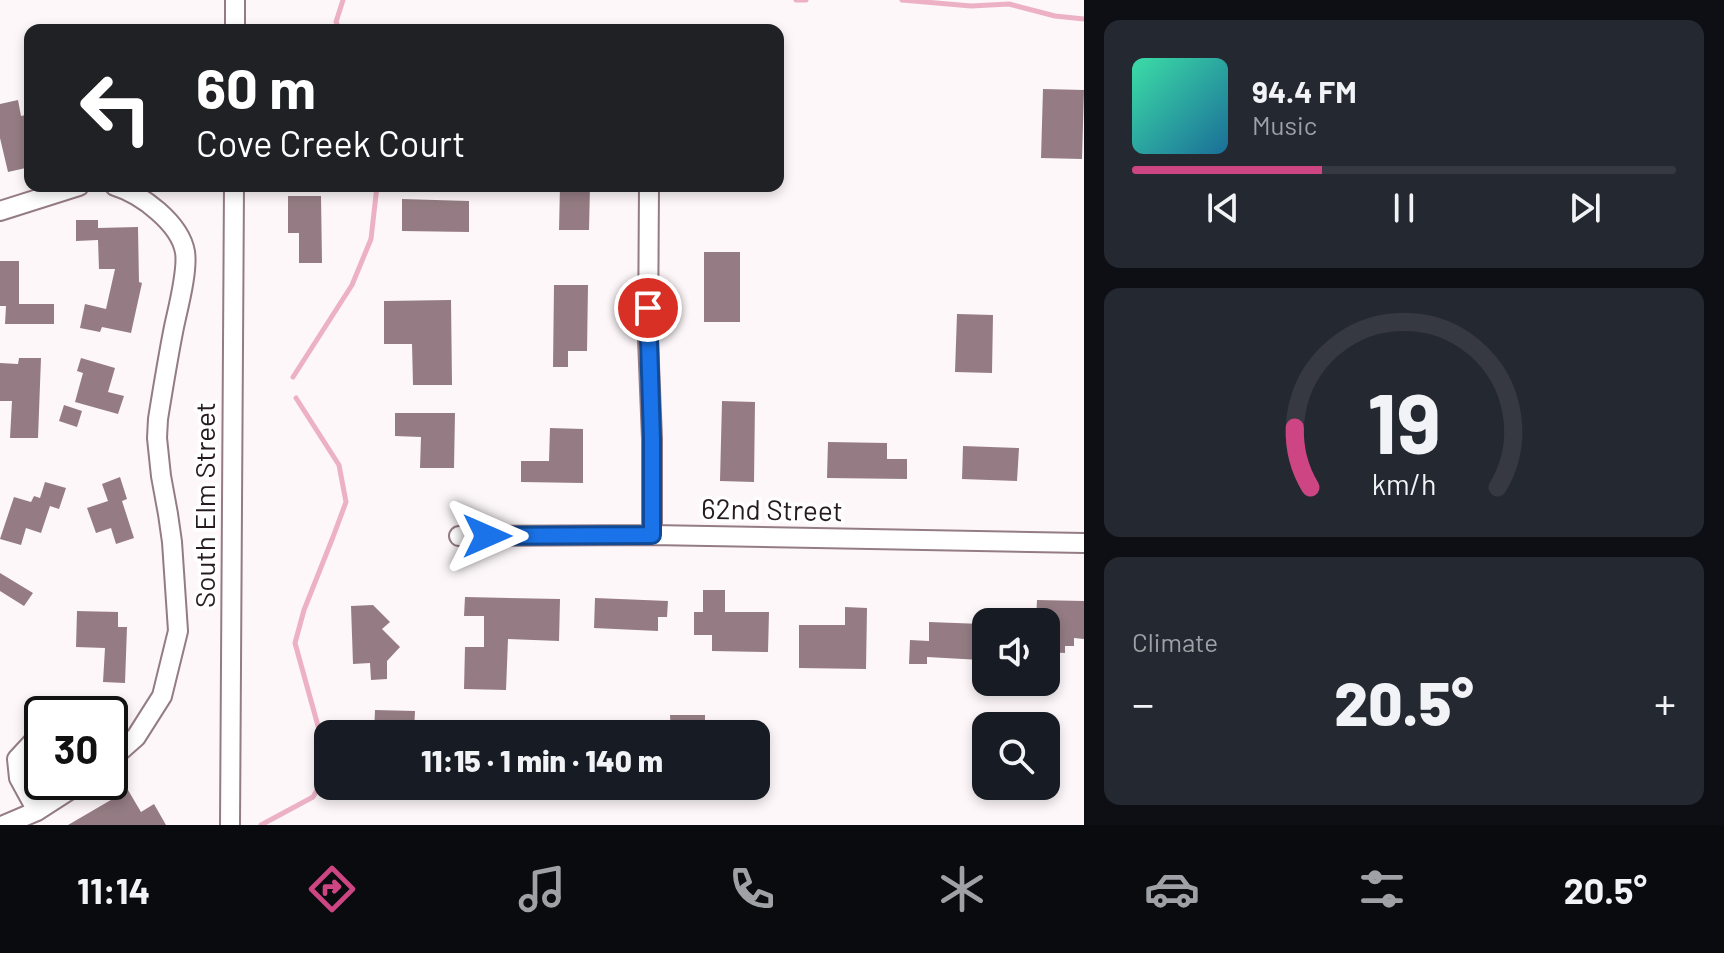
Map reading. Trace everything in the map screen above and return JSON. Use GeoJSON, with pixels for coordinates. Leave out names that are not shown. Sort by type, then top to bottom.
{"type":"FeatureCollection","features":[{"type":"Feature","properties":{"kind":"street"},"geometry":{"type":"LineString","coordinates":[[235,0],[235,24]]}},
{"type":"Feature","properties":{"kind":"street"},"geometry":{"type":"LineString","coordinates":[[0,211],[60,192]]}},
{"type":"Feature","properties":{"kind":"street"},"geometry":{"type":"LineString","coordinates":[[128,744],[136,737],[162,696],[178,631],[172,542],[157,438],[160,405],[183,284],[185,252],[174,229],[157,210],[132,192]]}},
{"type":"Feature","properties":{"kind":"street","name":"South Elm Street"},"geometry":{"type":"LineString","coordinates":[[230,825],[234,192]]}},
{"type":"Feature","properties":{"kind":"street"},"geometry":{"type":"LineString","coordinates":[[649,192],[652,535]]}},
{"type":"Feature","properties":{"kind":"street","name":"62nd Street"},"geometry":{"type":"LineString","coordinates":[[459,536],[652,535],[1084,543]]}},
{"type":"Feature","properties":{"kind":"street"},"geometry":{"type":"LineString","coordinates":[[24,751],[17,759],[19,778],[24,787]]}},
{"type":"Feature","properties":{"kind":"street"},"geometry":{"type":"LineString","coordinates":[[31,800],[37,811]]}},
{"type":"Feature","properties":{"kind":"street"},"geometry":{"type":"LineString","coordinates":[[4,825],[54,800]]}},
{"type":"Feature","properties":{"kind":"building"},"geometry":{"type":"Polygon","coordinates":[[[1043,89],[1084,90],[1082,159],[1041,158],[1043,89]]]}},
{"type":"Feature","properties":{"kind":"building"},"geometry":{"type":"Polygon","coordinates":[[[18,100],[21,116],[24,115],[24,168],[8,172],[0,138],[0,104],[18,100]]]}},
{"type":"Feature","properties":{"kind":"building"},"geometry":{"type":"Polygon","coordinates":[[[560,192],[590,192],[589,230],[559,230],[560,192]]]}},
{"type":"Feature","properties":{"kind":"building"},"geometry":{"type":"Polygon","coordinates":[[[288,196],[321,196],[322,263],[299,263],[299,233],[288,233],[288,196]]]}},
{"type":"Feature","properties":{"kind":"building"},"geometry":{"type":"Polygon","coordinates":[[[402,199],[469,201],[469,232],[402,231],[402,199]]]}},
{"type":"Feature","properties":{"kind":"building"},"geometry":{"type":"Polygon","coordinates":[[[76,220],[98,220],[98,228],[138,227],[139,282],[142,283],[131,333],[102,327],[100,332],[80,328],[85,304],[106,309],[115,269],[99,269],[98,240],[76,241],[76,220]]]}},
{"type":"Feature","properties":{"kind":"building"},"geometry":{"type":"Polygon","coordinates":[[[704,252],[740,252],[740,322],[704,322],[704,252]]]}},
{"type":"Feature","properties":{"kind":"building"},"geometry":{"type":"Polygon","coordinates":[[[0,261],[19,261],[19,304],[54,304],[54,324],[5,324],[6,306],[0,306],[0,261]]]}},
{"type":"Feature","properties":{"kind":"building"},"geometry":{"type":"Polygon","coordinates":[[[554,285],[588,285],[587,351],[568,351],[568,367],[553,367],[554,285]]]}},
{"type":"Feature","properties":{"kind":"building"},"geometry":{"type":"Polygon","coordinates":[[[451,300],[452,385],[413,385],[412,344],[384,344],[384,301],[451,300]]]}},
{"type":"Feature","properties":{"kind":"building"},"geometry":{"type":"Polygon","coordinates":[[[957,314],[993,315],[992,373],[955,372],[957,314]]]}},
{"type":"Feature","properties":{"kind":"building"},"geometry":{"type":"Polygon","coordinates":[[[19,358],[41,358],[38,438],[10,438],[12,401],[0,401],[0,363],[18,364],[19,358]]]}},
{"type":"Feature","properties":{"kind":"building"},"geometry":{"type":"Polygon","coordinates":[[[81,358],[115,368],[108,392],[124,396],[118,414],[75,402],[83,373],[77,371],[81,358]]]}},
{"type":"Feature","properties":{"kind":"building"},"geometry":{"type":"Polygon","coordinates":[[[722,401],[755,402],[754,482],[720,481],[722,401]]]}},
{"type":"Feature","properties":{"kind":"building"},"geometry":{"type":"Polygon","coordinates":[[[64,405],[82,411],[77,427],[59,421],[64,405]]]}},
{"type":"Feature","properties":{"kind":"building"},"geometry":{"type":"Polygon","coordinates":[[[395,413],[455,413],[454,468],[420,468],[421,437],[395,436],[395,413]]]}},
{"type":"Feature","properties":{"kind":"building"},"geometry":{"type":"Polygon","coordinates":[[[550,428],[583,429],[583,483],[521,482],[521,461],[549,461],[550,428]]]}},
{"type":"Feature","properties":{"kind":"building"},"geometry":{"type":"Polygon","coordinates":[[[828,442],[887,443],[887,459],[907,459],[907,479],[827,478],[828,442]]]}},
{"type":"Feature","properties":{"kind":"building"},"geometry":{"type":"Polygon","coordinates":[[[963,446],[1019,448],[1017,481],[962,479],[963,446]]]}},
{"type":"Feature","properties":{"kind":"building"},"geometry":{"type":"Polygon","coordinates":[[[120,477],[127,499],[122,501],[134,538],[116,544],[111,528],[96,533],[87,508],[108,501],[102,484],[120,477]]]}},
{"type":"Feature","properties":{"kind":"building"},"geometry":{"type":"Polygon","coordinates":[[[45,482],[66,488],[59,509],[50,506],[41,533],[26,528],[21,545],[0,539],[14,497],[31,502],[34,496],[40,498],[45,482]]]}},
{"type":"Feature","properties":{"kind":"building"},"geometry":{"type":"Polygon","coordinates":[[[0,573],[33,593],[24,606],[0,591],[0,573]]]}},
{"type":"Feature","properties":{"kind":"building"},"geometry":{"type":"Polygon","coordinates":[[[703,590],[725,590],[725,612],[769,612],[768,652],[712,651],[712,635],[694,635],[694,612],[703,612],[703,590]]]}},
{"type":"Feature","properties":{"kind":"building"},"geometry":{"type":"Polygon","coordinates":[[[465,597],[560,599],[559,641],[508,639],[506,690],[464,689],[465,647],[484,647],[484,616],[464,616],[465,597]]]}},
{"type":"Feature","properties":{"kind":"building"},"geometry":{"type":"Polygon","coordinates":[[[595,598],[668,601],[667,617],[658,617],[658,631],[594,628],[595,598]]]}},
{"type":"Feature","properties":{"kind":"building"},"geometry":{"type":"Polygon","coordinates":[[[1037,600],[1084,601],[1084,639],[1074,638],[1074,646],[1065,646],[1065,653],[1060,653],[1060,608],[1037,608],[1037,600]]]}},
{"type":"Feature","properties":{"kind":"building"},"geometry":{"type":"Polygon","coordinates":[[[373,605],[390,622],[382,629],[400,647],[387,661],[387,679],[371,680],[370,663],[353,664],[351,606],[373,605]]]}},
{"type":"Feature","properties":{"kind":"building"},"geometry":{"type":"Polygon","coordinates":[[[845,607],[867,608],[866,669],[799,668],[799,625],[845,625],[845,607]]]}},
{"type":"Feature","properties":{"kind":"building"},"geometry":{"type":"Polygon","coordinates":[[[77,611],[118,612],[118,627],[127,627],[125,683],[103,682],[105,648],[76,647],[77,611]]]}},
{"type":"Feature","properties":{"kind":"building"},"geometry":{"type":"Polygon","coordinates":[[[929,622],[972,624],[972,660],[927,657],[927,664],[909,664],[910,640],[929,641],[929,622]]]}},
{"type":"Feature","properties":{"kind":"building"},"geometry":{"type":"Polygon","coordinates":[[[375,710],[415,711],[415,720],[375,720],[375,710]]]}},
{"type":"Feature","properties":{"kind":"building"},"geometry":{"type":"Polygon","coordinates":[[[670,715],[705,715],[705,720],[670,720],[670,715]]]}},
{"type":"Feature","properties":{"kind":"building"},"geometry":{"type":"Polygon","coordinates":[[[128,790],[141,812],[154,804],[166,825],[68,825],[111,800],[128,800],[128,790]]]}},
{"type":"Feature","properties":{"kind":"waterway"},"geometry":{"type":"LineString","coordinates":[[337,24],[343,0]]}},
{"type":"Feature","properties":{"kind":"waterway"},"geometry":{"type":"LineString","coordinates":[[796,0],[806,0]]}},
{"type":"Feature","properties":{"kind":"waterway"},"geometry":{"type":"LineString","coordinates":[[902,0],[971,6],[1009,4],[1055,16],[1084,19]]}},
{"type":"Feature","properties":{"kind":"waterway"},"geometry":{"type":"LineString","coordinates":[[293,377],[352,285],[371,239],[376,192]]}},
{"type":"Feature","properties":{"kind":"waterway"},"geometry":{"type":"LineString","coordinates":[[296,398],[339,465],[346,502],[304,610],[295,643],[316,720]]}},
{"type":"Feature","properties":{"kind":"waterway"},"geometry":{"type":"LineString","coordinates":[[261,825],[314,795]]}},
{"type":"Feature","properties":{"kind":"route"},"geometry":{"type":"LineString","coordinates":[[487,536],[652,535],[648,308]]}}]}
